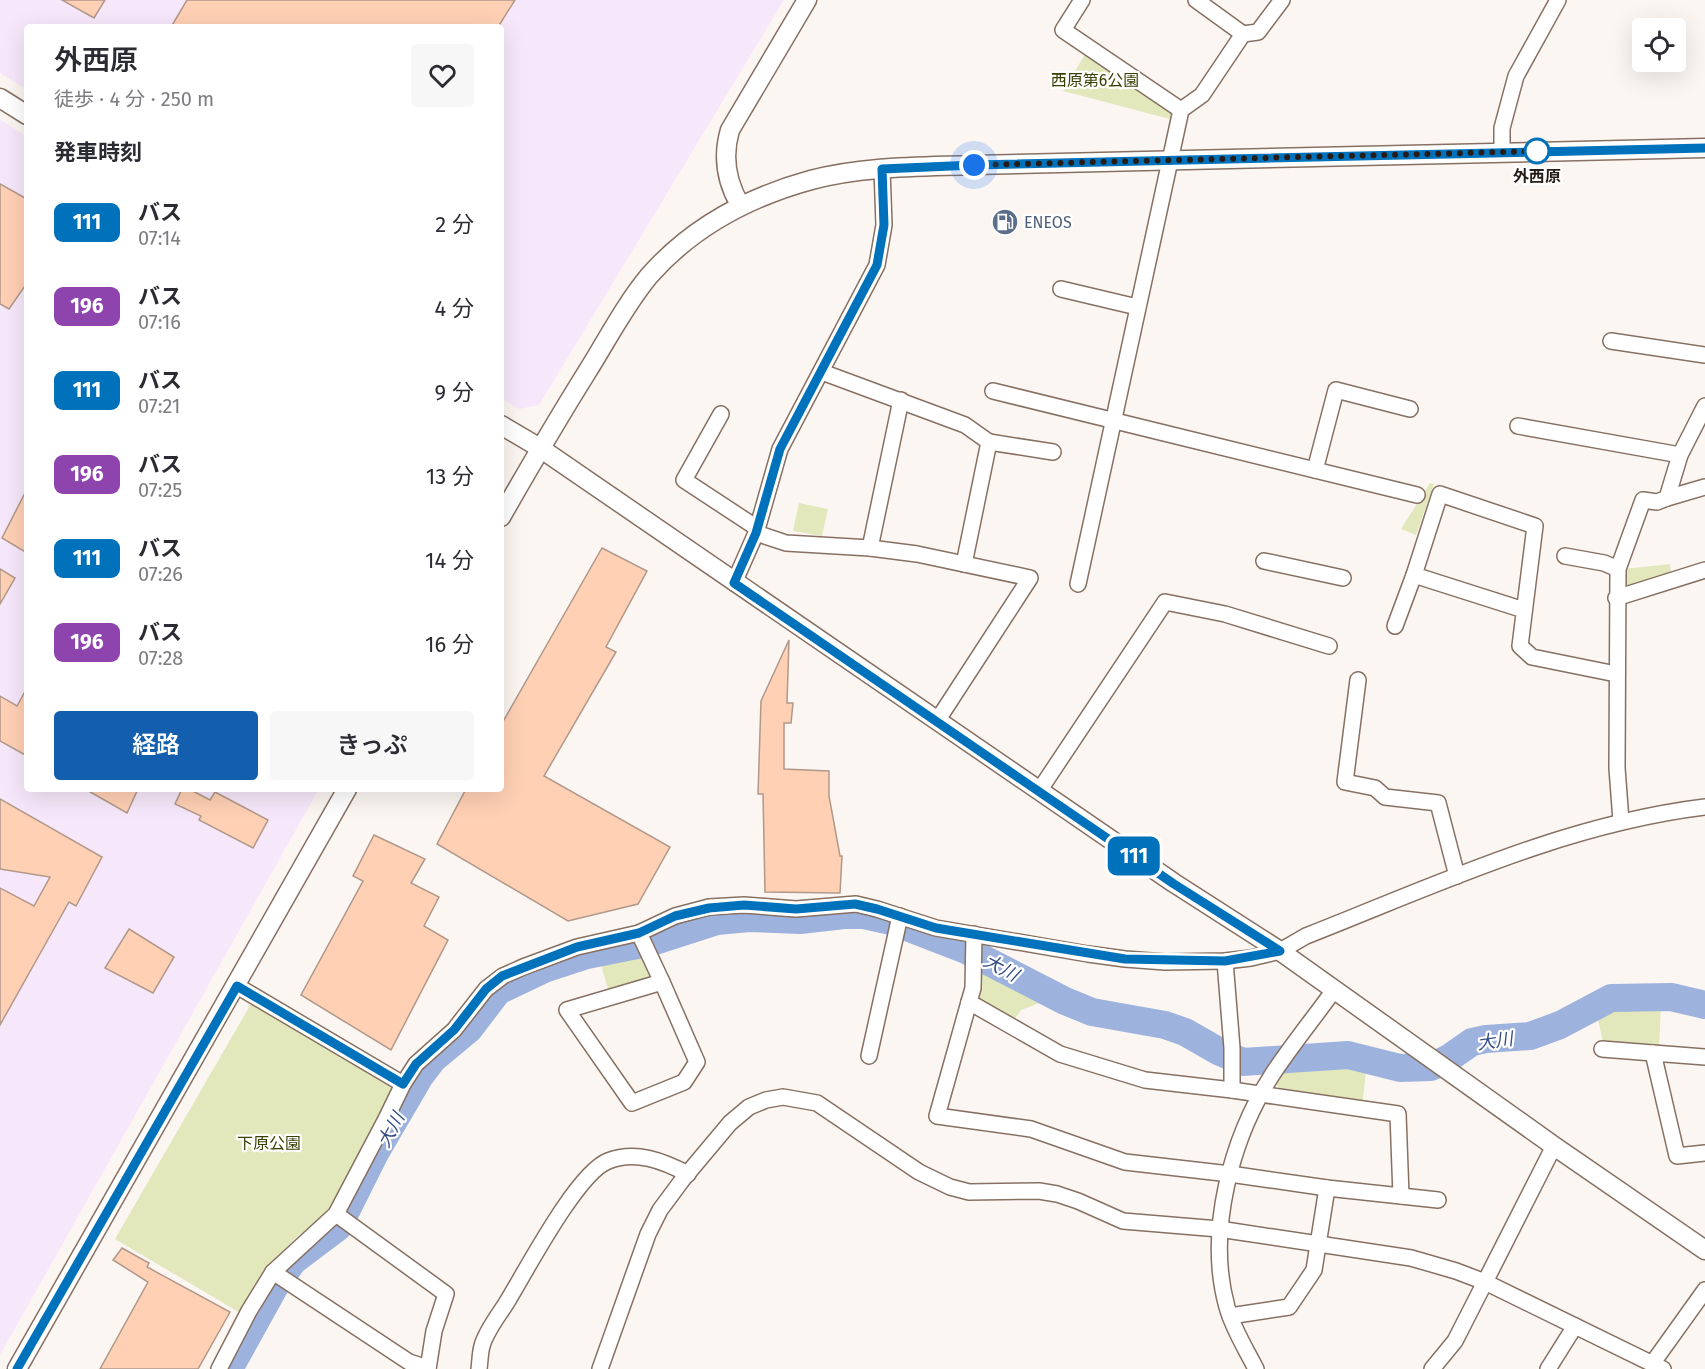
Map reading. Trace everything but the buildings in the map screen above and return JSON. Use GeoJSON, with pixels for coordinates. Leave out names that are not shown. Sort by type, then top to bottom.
{"type":"FeatureCollection","features":[{"type":"Feature","properties":{"kind":"street"},"geometry":{"type":"LineString","coordinates":[[740,205],[730,189],[727,176],[726,144],[730,130],[807,0]]}},
{"type":"Feature","properties":{"kind":"street"},"geometry":{"type":"LineString","coordinates":[[1082,0],[1063,30],[1181,110]]}},
{"type":"Feature","properties":{"kind":"street"},"geometry":{"type":"LineString","coordinates":[[1196,0],[1243,34],[1258,32],[1282,0]]}},
{"type":"Feature","properties":{"kind":"street"},"geometry":{"type":"LineString","coordinates":[[1502,152],[1502,128],[1516,76],[1558,0]]}},
{"type":"Feature","properties":{"kind":"street"},"geometry":{"type":"LineString","coordinates":[[1078,584],[1166,182],[1168,160],[1181,110],[1202,95],[1243,34]]}},
{"type":"Feature","properties":{"kind":"street"},"geometry":{"type":"LineString","coordinates":[[0,98],[24,113]]}},
{"type":"Feature","properties":{"kind":"street"},"geometry":{"type":"LineString","coordinates":[[504,512],[540,448],[629,304],[649,276],[721,215],[777,190],[813,180],[882,169],[1705,148]]}},
{"type":"Feature","properties":{"kind":"street"},"geometry":{"type":"LineString","coordinates":[[734,583],[756,531],[780,449],[877,265],[884,225],[882,169]]}},
{"type":"Feature","properties":{"kind":"street"},"geometry":{"type":"LineString","coordinates":[[1061,289],[1137,307]]}},
{"type":"Feature","properties":{"kind":"street"},"geometry":{"type":"LineString","coordinates":[[1611,341],[1705,355]]}},
{"type":"Feature","properties":{"kind":"street"},"geometry":{"type":"LineString","coordinates":[[822,372],[965,425],[989,442],[1053,452]]}},
{"type":"Feature","properties":{"kind":"street"},"geometry":{"type":"LineString","coordinates":[[1316,470],[1336,390],[1410,409]]}},
{"type":"Feature","properties":{"kind":"street"},"geometry":{"type":"LineString","coordinates":[[993,391],[1417,495]]}},
{"type":"Feature","properties":{"kind":"street"},"geometry":{"type":"LineString","coordinates":[[870,548],[901,400]]}},
{"type":"Feature","properties":{"kind":"street"},"geometry":{"type":"LineString","coordinates":[[1667,498],[1680,455],[1705,406]]}},
{"type":"Feature","properties":{"kind":"street"},"geometry":{"type":"LineString","coordinates":[[721,414],[684,480],[756,531],[786,543],[870,548],[918,554],[1030,578],[937,721]]}},
{"type":"Feature","properties":{"kind":"street"},"geometry":{"type":"LineString","coordinates":[[1518,426],[1680,455]]}},
{"type":"Feature","properties":{"kind":"street"},"geometry":{"type":"LineString","coordinates":[[504,427],[540,448],[1174,884],[1280,951],[1554,1146],[1705,1250]]}},
{"type":"Feature","properties":{"kind":"street"},"geometry":{"type":"LineString","coordinates":[[964,564],[989,442]]}},
{"type":"Feature","properties":{"kind":"street"},"geometry":{"type":"LineString","coordinates":[[1621,821],[1617,768],[1616,598],[1618,569],[1643,500],[1657,502],[1705,486]]}},
{"type":"Feature","properties":{"kind":"street"},"geometry":{"type":"LineString","coordinates":[[1395,626],[1440,494],[1535,526],[1520,646],[1532,657],[1616,674]]}},
{"type":"Feature","properties":{"kind":"street"},"geometry":{"type":"LineString","coordinates":[[1565,556],[1604,563],[1618,569]]}},
{"type":"Feature","properties":{"kind":"street"},"geometry":{"type":"LineString","coordinates":[[1264,561],[1343,578]]}},
{"type":"Feature","properties":{"kind":"street"},"geometry":{"type":"LineString","coordinates":[[1616,598],[1705,570]]}},
{"type":"Feature","properties":{"kind":"street"},"geometry":{"type":"LineString","coordinates":[[1414,575],[1524,610]]}},
{"type":"Feature","properties":{"kind":"street"},"geometry":{"type":"LineString","coordinates":[[1039,791],[1165,602],[1225,614],[1329,646]]}},
{"type":"Feature","properties":{"kind":"street"},"geometry":{"type":"LineString","coordinates":[[1358,680],[1345,782],[1375,788],[1385,798],[1438,803],[1457,876]]}},
{"type":"Feature","properties":{"kind":"street"},"geometry":{"type":"LineString","coordinates":[[17,1369],[345,792]]}},
{"type":"Feature","properties":{"kind":"street"},"geometry":{"type":"LineString","coordinates":[[219,1369],[249,1311],[274,1272],[336,1214],[403,1084],[416,1064],[454,1030],[486,989],[502,976],[577,947],[640,933],[675,916],[709,908],[744,905],[796,909],[855,904],[974,939],[1125,959],[1225,961],[1280,951],[1306,936],[1518,852],[1621,821],[1662,812],[1705,807]]}},
{"type":"Feature","properties":{"kind":"street"},"geometry":{"type":"LineString","coordinates":[[869,1056],[900,916]]}},
{"type":"Feature","properties":{"kind":"street"},"geometry":{"type":"LineString","coordinates":[[640,933],[698,1062],[684,1082],[632,1103],[567,1010],[662,982]]}},
{"type":"Feature","properties":{"kind":"street"},"geometry":{"type":"LineString","coordinates":[[974,939],[973,988],[937,1116],[1031,1129],[1125,1161],[1327,1188],[1438,1200]]}},
{"type":"Feature","properties":{"kind":"street"},"geometry":{"type":"LineString","coordinates":[[1225,961],[1232,1048],[1232,1084]]}},
{"type":"Feature","properties":{"kind":"street"},"geometry":{"type":"LineString","coordinates":[[237,986],[403,1084]]}},
{"type":"Feature","properties":{"kind":"street"},"geometry":{"type":"LineString","coordinates":[[1256,1369],[1230,1316],[1218,1249],[1219,1229],[1230,1174],[1239,1143],[1261,1095],[1273,1074],[1334,990]]}},
{"type":"Feature","properties":{"kind":"street"},"geometry":{"type":"LineString","coordinates":[[969,1002],[1060,1054],[1145,1080],[1232,1084],[1261,1095],[1398,1114],[1401,1196]]}},
{"type":"Feature","properties":{"kind":"street"},"geometry":{"type":"LineString","coordinates":[[1602,1049],[1705,1057]]}},
{"type":"Feature","properties":{"kind":"street"},"geometry":{"type":"LineString","coordinates":[[1653,1053],[1677,1156],[1705,1153]]}},
{"type":"Feature","properties":{"kind":"street"},"geometry":{"type":"LineString","coordinates":[[600,1369],[648,1233],[660,1210],[730,1123],[749,1107],[766,1100],[783,1097],[817,1103],[919,1172],[969,1192],[1039,1191],[1058,1194],[1078,1201],[1123,1221],[1219,1229],[1411,1258],[1485,1282],[1658,1366],[1705,1290]]}},
{"type":"Feature","properties":{"kind":"street"},"geometry":{"type":"LineString","coordinates":[[1432,1369],[1455,1341],[1554,1146]]}},
{"type":"Feature","properties":{"kind":"street"},"geometry":{"type":"LineString","coordinates":[[479,1369],[482,1345],[557,1218],[586,1179],[606,1161],[623,1157],[643,1157],[664,1161],[688,1174]]}},
{"type":"Feature","properties":{"kind":"street"},"geometry":{"type":"LineString","coordinates":[[1230,1316],[1289,1307],[1314,1270],[1327,1188]]}},
{"type":"Feature","properties":{"kind":"street"},"geometry":{"type":"LineString","coordinates":[[274,1272],[408,1362],[428,1368],[434,1331],[446,1294],[336,1214]]}},
{"type":"Feature","properties":{"kind":"street"},"geometry":{"type":"LineString","coordinates":[[1548,1369],[1575,1326]]}},
{"type":"Feature","properties":{"kind":"shaded area"},"geometry":{"type":"Polygon","coordinates":[[[0,0],[784,0],[539,405],[519,409],[504,400],[504,24],[24,24],[24,88],[0,73],[0,0]]]}},
{"type":"Feature","properties":{"kind":"shaded area"},"geometry":{"type":"Polygon","coordinates":[[[0,119],[24,135],[24,792],[317,792],[0,1355],[0,119]]]}},
{"type":"Feature","properties":{"kind":"green space","name":"西原第6公園"},"geometry":{"type":"Polygon","coordinates":[[[1087,51],[1172,108],[1170,119],[1063,91],[1087,51]]]}},
{"type":"Feature","properties":{"kind":"green space"},"geometry":{"type":"Polygon","coordinates":[[[1430,483],[1434,484],[1416,535],[1401,529],[1430,483]]]}},
{"type":"Feature","properties":{"kind":"green space"},"geometry":{"type":"Polygon","coordinates":[[[799,503],[828,509],[822,536],[793,531],[799,503]]]}},
{"type":"Feature","properties":{"kind":"green space"},"geometry":{"type":"Polygon","coordinates":[[[1670,564],[1671,574],[1621,589],[1624,569],[1670,564]]]}},
{"type":"Feature","properties":{"kind":"green space"},"geometry":{"type":"Polygon","coordinates":[[[644,946],[655,972],[650,984],[610,995],[599,959],[644,946]]]}},
{"type":"Feature","properties":{"kind":"green space"},"geometry":{"type":"Polygon","coordinates":[[[976,958],[1052,998],[1021,1010],[1011,1024],[972,1001],[976,958]]]}},
{"type":"Feature","properties":{"kind":"green space","name":"下原公園"},"geometry":{"type":"Polygon","coordinates":[[[252,1002],[394,1087],[342,1189],[318,1223],[299,1235],[274,1260],[242,1314],[115,1239],[252,1002]]]}},
{"type":"Feature","properties":{"kind":"green space"},"geometry":{"type":"Polygon","coordinates":[[[1661,1004],[1659,1050],[1603,1042],[1596,1011],[1610,1006],[1661,1004]]]}},
{"type":"Feature","properties":{"kind":"green space"},"geometry":{"type":"Polygon","coordinates":[[[1348,1058],[1367,1062],[1362,1107],[1283,1095],[1276,1084],[1289,1062],[1348,1058]]]}},
{"type":"Feature","properties":{"kind":"waterway","name":"大川"},"geometry":{"type":"LineString","coordinates":[[229,1369],[275,1286],[293,1261],[338,1227],[375,1153],[420,1076],[433,1059],[469,1029],[498,991],[544,969],[587,955],[652,942],[717,921],[749,918],[800,920],[844,915],[864,915],[891,921],[966,950],[1065,1001],[1092,1012],[1165,1025],[1185,1032],[1243,1062],[1348,1055],[1400,1068],[1431,1067],[1472,1042],[1530,1036],[1560,1025],[1611,998],[1671,997],[1705,1005]]}},
{"type":"Feature","properties":{"kind":"bus line","name":"111"},"geometry":{"type":"LineString","coordinates":[[17,1369],[237,986],[403,1084],[416,1064],[454,1030],[486,989],[502,976],[577,947],[639,933],[675,916],[709,908],[744,905],[796,909],[855,904],[936,928],[1125,959],[1165,962],[1225,961],[1280,951],[1174,884],[734,583],[756,533],[780,449],[877,265],[884,225],[882,169],[1705,148]]}},
{"type":"Feature","properties":{"kind":"place","name":"外西原"},"geometry":{"type":"Point","coordinates":[1537,151]}},
{"type":"Feature","properties":{"kind":"place","name":"ENEOS"},"geometry":{"type":"Point","coordinates":[1005,222]}},
{"type":"Feature","properties":{"kind":"route"},"geometry":{"type":"LineString","coordinates":[[974,165],[1547,151],[1537,151]]}}]}
